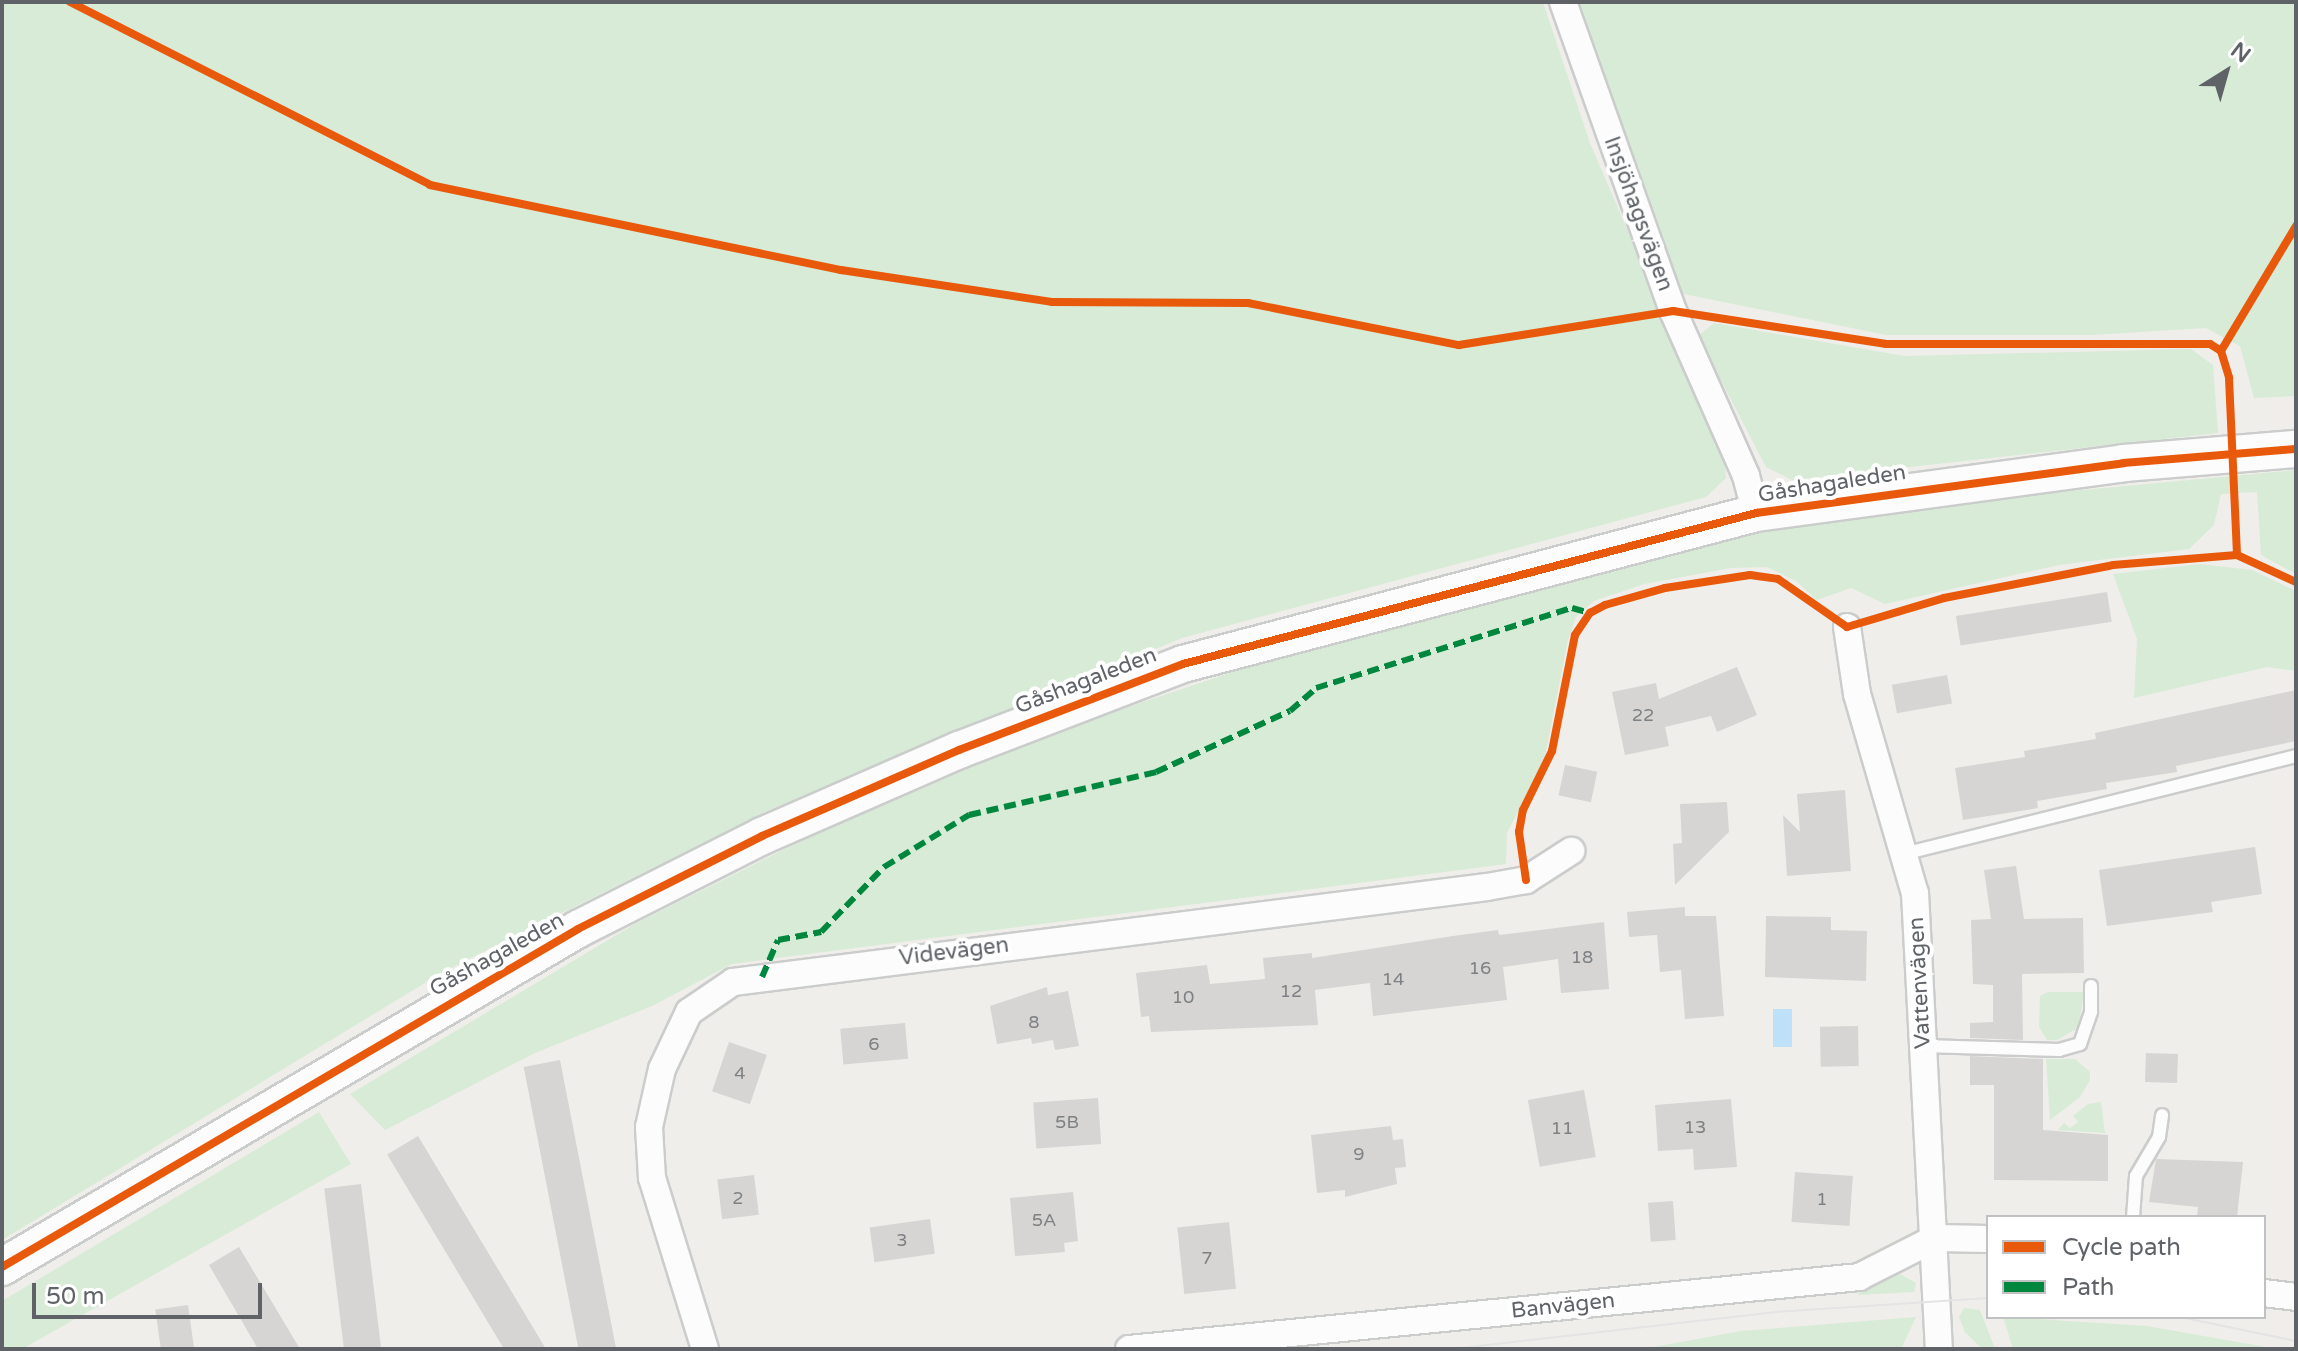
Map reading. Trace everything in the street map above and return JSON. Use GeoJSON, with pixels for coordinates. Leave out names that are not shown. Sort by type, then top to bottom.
{"type":"FeatureCollection","features":[{"type":"Feature","properties":{"kind":"main road","name":"Gåshagaleden"},"geometry":{"type":"LineString","coordinates":[[2,1267],[578,929],[762,836],[945,756],[1183,664],[1756,513],[2124,463],[2296,449]]}},
{"type":"Feature","properties":{"kind":"street","name":"Insjöhagsvägen"},"geometry":{"type":"LineString","coordinates":[[1563,2],[1673,311],[1735,450],[1756,513]]}},
{"type":"Feature","properties":{"kind":"street","name":"Vattenvägen"},"geometry":{"type":"LineString","coordinates":[[1847,627],[1857,694],[1907,853],[1921,940],[1923,1046],[1936,1238],[1939,1349]]}},
{"type":"Feature","properties":{"kind":"street","name":"Videvägen"},"geometry":{"type":"LineString","coordinates":[[705,1349],[652,1178],[649,1127],[662,1069],[689,1012],[733,982],[1487,887],[1526,880],[1571,851]]}},
{"type":"Feature","properties":{"kind":"street","name":"Banvägen"},"geometry":{"type":"LineString","coordinates":[[1129,1349],[1859,1277],[1936,1238],[1986,1239]]}},
{"type":"Feature","properties":{"kind":"street"},"geometry":{"type":"LineString","coordinates":[[2266,1293],[2296,1297]]}},
{"type":"Feature","properties":{"kind":"lane"},"geometry":{"type":"LineString","coordinates":[[1907,853],[2296,756]]}},
{"type":"Feature","properties":{"kind":"lane"},"geometry":{"type":"LineString","coordinates":[[1923,1046],[2059,1050],[2080,1044],[2091,1012],[2091,986]]}},
{"type":"Feature","properties":{"kind":"lane"},"geometry":{"type":"LineString","coordinates":[[2133,1215],[2136,1176],[2159,1137],[2162,1115]]}},
{"type":"Feature","properties":{"kind":"green space"},"geometry":{"type":"Polygon","coordinates":[[[2,2],[1543,2],[1590,143],[1724,455],[1726,478],[1706,497],[1182,638],[769,810],[443,972],[2,1240],[2,2]]]}},
{"type":"Feature","properties":{"kind":"green space"},"geometry":{"type":"Polygon","coordinates":[[[1574,2],[2296,2],[2296,396],[2254,398],[2240,346],[2206,328],[2092,335],[1886,335],[1674,292],[1574,2]]]}},
{"type":"Feature","properties":{"kind":"green space"},"geometry":{"type":"Polygon","coordinates":[[[1714,323],[1904,356],[2191,349],[2213,365],[2218,433],[1792,480],[1766,467],[1698,336],[1714,323]]]}},
{"type":"Feature","properties":{"kind":"green space"},"geometry":{"type":"Polygon","coordinates":[[[2296,470],[2296,574],[2261,555],[2257,492],[2221,494],[2214,525],[2189,549],[2059,565],[1885,604],[1851,588],[1817,600],[1796,581],[1767,567],[1731,568],[1644,584],[1594,601],[1576,617],[1568,640],[1544,761],[1507,833],[1506,864],[732,964],[652,1006],[535,1053],[385,1130],[350,1094],[635,924],[813,835],[1051,733],[1277,657],[1705,541],[1934,504],[2296,470]]]}},
{"type":"Feature","properties":{"kind":"green space"},"geometry":{"type":"Polygon","coordinates":[[[2200,564],[2252,570],[2296,591],[2296,671],[2267,667],[2134,698],[2137,639],[2113,574],[2200,564]]]}},
{"type":"Feature","properties":{"kind":"green space"},"geometry":{"type":"Polygon","coordinates":[[[2048,992],[2084,992],[2078,1028],[2057,1040],[2047,1040],[2039,1027],[2040,996],[2048,992]]]}},
{"type":"Feature","properties":{"kind":"green space"},"geometry":{"type":"Polygon","coordinates":[[[2046,1059],[2075,1059],[2090,1072],[2090,1080],[2080,1097],[2050,1120],[2046,1059]]]}},
{"type":"Feature","properties":{"kind":"green space"},"geometry":{"type":"Polygon","coordinates":[[[2101,1102],[2105,1133],[2058,1130],[2064,1123],[2070,1128],[2078,1122],[2073,1116],[2088,1104],[2101,1102]]]}},
{"type":"Feature","properties":{"kind":"green space"},"geometry":{"type":"Polygon","coordinates":[[[319,1112],[351,1164],[22,1349],[2,1349],[2,1301],[319,1112]]]}},
{"type":"Feature","properties":{"kind":"green space"},"geometry":{"type":"Polygon","coordinates":[[[1900,1274],[1916,1283],[1914,1292],[1858,1295],[1860,1287],[1900,1274]]]}},
{"type":"Feature","properties":{"kind":"green space"},"geometry":{"type":"Polygon","coordinates":[[[1964,1308],[1980,1310],[1995,1349],[1981,1348],[1965,1332],[1959,1317],[1964,1308]]]}},
{"type":"Feature","properties":{"kind":"green space"},"geometry":{"type":"Polygon","coordinates":[[[1916,1317],[1901,1349],[1643,1349],[1741,1331],[1916,1317]]]}},
{"type":"Feature","properties":{"kind":"green space"},"geometry":{"type":"Polygon","coordinates":[[[2004,1319],[2147,1326],[2277,1349],[2013,1349],[2004,1319]]]}},
{"type":"Feature","properties":{"kind":"water"},"geometry":{"type":"Polygon","coordinates":[[[1773,1009],[1792,1009],[1792,1047],[1773,1047],[1773,1009]]]}},
{"type":"Feature","properties":{"kind":"building"},"geometry":{"type":"Polygon","coordinates":[[[2107,592],[2112,622],[1961,646],[1956,616],[2107,592]]]}},
{"type":"Feature","properties":{"kind":"building"},"geometry":{"type":"Polygon","coordinates":[[[1737,667],[1757,715],[1717,732],[1711,716],[1665,727],[1669,746],[1625,755],[1612,692],[1656,683],[1659,699],[1737,667]]]}},
{"type":"Feature","properties":{"kind":"building"},"geometry":{"type":"Polygon","coordinates":[[[1947,675],[1952,704],[1897,713],[1892,685],[1947,675]]]}},
{"type":"Feature","properties":{"kind":"building"},"geometry":{"type":"Polygon","coordinates":[[[2296,690],[2296,741],[2176,766],[2177,772],[2106,783],[2107,789],[2037,801],[2038,808],[1963,820],[1955,768],[2025,757],[2024,751],[2096,739],[2095,733],[2296,690]]]}},
{"type":"Feature","properties":{"kind":"building"},"geometry":{"type":"Polygon","coordinates":[[[1565,765],[1597,772],[1591,802],[1559,795],[1565,765]]]}},
{"type":"Feature","properties":{"kind":"building"},"geometry":{"type":"Polygon","coordinates":[[[1845,790],[1851,871],[1787,876],[1783,815],[1800,832],[1797,794],[1845,790]]]}},
{"type":"Feature","properties":{"kind":"building"},"geometry":{"type":"Polygon","coordinates":[[[1727,802],[1729,832],[1675,885],[1673,844],[1682,843],[1680,804],[1727,802]]]}},
{"type":"Feature","properties":{"kind":"building"},"geometry":{"type":"Polygon","coordinates":[[[2255,847],[2262,894],[2211,902],[2213,912],[2107,926],[2099,870],[2255,847]]]}},
{"type":"Feature","properties":{"kind":"building"},"geometry":{"type":"Polygon","coordinates":[[[2016,866],[2024,919],[2083,918],[2084,973],[2022,974],[2023,1040],[1970,1038],[1970,1023],[1993,1022],[1993,985],[1973,984],[1971,920],[1991,919],[1984,870],[2016,866]]]}},
{"type":"Feature","properties":{"kind":"building"},"geometry":{"type":"Polygon","coordinates":[[[1685,907],[1685,916],[1716,916],[1724,1016],[1685,1019],[1681,970],[1660,972],[1657,935],[1629,937],[1627,912],[1685,907]]]}},
{"type":"Feature","properties":{"kind":"building"},"geometry":{"type":"Polygon","coordinates":[[[1766,916],[1831,917],[1831,930],[1867,931],[1866,981],[1765,977],[1766,916]]]}},
{"type":"Feature","properties":{"kind":"building"},"geometry":{"type":"Polygon","coordinates":[[[1604,922],[1609,989],[1561,993],[1558,959],[1503,967],[1507,1000],[1373,1016],[1370,983],[1315,990],[1318,1025],[1151,1032],[1149,1016],[1141,1017],[1136,973],[1207,965],[1210,984],[1265,979],[1263,958],[1312,953],[1312,958],[1498,930],[1499,935],[1604,922]]]}},
{"type":"Feature","properties":{"kind":"building"},"geometry":{"type":"Polygon","coordinates":[[[1047,987],[1048,995],[1068,991],[1079,1046],[1055,1050],[1053,1040],[1032,1044],[1031,1038],[997,1044],[990,1006],[1047,987]]]}},
{"type":"Feature","properties":{"kind":"building"},"geometry":{"type":"Polygon","coordinates":[[[905,1023],[908,1059],[843,1065],[840,1029],[905,1023]]]}},
{"type":"Feature","properties":{"kind":"building"},"geometry":{"type":"Polygon","coordinates":[[[1858,1026],[1859,1066],[1821,1067],[1820,1027],[1858,1026]]]}},
{"type":"Feature","properties":{"kind":"building"},"geometry":{"type":"Polygon","coordinates":[[[729,1042],[767,1055],[750,1104],[712,1091],[729,1042]]]}},
{"type":"Feature","properties":{"kind":"building"},"geometry":{"type":"Polygon","coordinates":[[[2146,1053],[2178,1054],[2177,1083],[2145,1082],[2146,1053]]]}},
{"type":"Feature","properties":{"kind":"building"},"geometry":{"type":"Polygon","coordinates":[[[1970,1056],[2043,1059],[2043,1130],[2108,1135],[2108,1181],[1994,1180],[1994,1085],[1970,1085],[1970,1056]]]}},
{"type":"Feature","properties":{"kind":"building"},"geometry":{"type":"Polygon","coordinates":[[[560,1060],[616,1349],[578,1349],[524,1067],[560,1060]]]}},
{"type":"Feature","properties":{"kind":"building"},"geometry":{"type":"Polygon","coordinates":[[[1584,1090],[1596,1157],[1540,1167],[1528,1100],[1584,1090]]]}},
{"type":"Feature","properties":{"kind":"building"},"geometry":{"type":"Polygon","coordinates":[[[1098,1098],[1101,1144],[1036,1148],[1033,1103],[1098,1098]]]}},
{"type":"Feature","properties":{"kind":"building"},"geometry":{"type":"Polygon","coordinates":[[[1731,1099],[1737,1167],[1694,1170],[1693,1149],[1658,1151],[1655,1105],[1731,1099]]]}},
{"type":"Feature","properties":{"kind":"building"},"geometry":{"type":"Polygon","coordinates":[[[1391,1126],[1393,1140],[1403,1139],[1406,1167],[1395,1168],[1397,1184],[1345,1197],[1345,1190],[1317,1193],[1311,1135],[1391,1126]]]}},
{"type":"Feature","properties":{"kind":"building"},"geometry":{"type":"Polygon","coordinates":[[[418,1136],[546,1349],[504,1349],[387,1155],[418,1136]]]}},
{"type":"Feature","properties":{"kind":"building"},"geometry":{"type":"Polygon","coordinates":[[[2156,1159],[2243,1162],[2237,1215],[2197,1215],[2198,1207],[2149,1202],[2156,1159]]]}},
{"type":"Feature","properties":{"kind":"building"},"geometry":{"type":"Polygon","coordinates":[[[1795,1172],[1853,1176],[1849,1226],[1792,1222],[1795,1172]]]}},
{"type":"Feature","properties":{"kind":"building"},"geometry":{"type":"Polygon","coordinates":[[[754,1175],[759,1215],[722,1219],[717,1180],[754,1175]]]}},
{"type":"Feature","properties":{"kind":"building"},"geometry":{"type":"Polygon","coordinates":[[[361,1184],[381,1349],[344,1349],[324,1189],[361,1184]]]}},
{"type":"Feature","properties":{"kind":"building"},"geometry":{"type":"Polygon","coordinates":[[[1073,1192],[1078,1241],[1064,1243],[1065,1252],[1015,1256],[1010,1198],[1073,1192]]]}},
{"type":"Feature","properties":{"kind":"building"},"geometry":{"type":"Polygon","coordinates":[[[1673,1201],[1676,1240],[1651,1242],[1648,1203],[1673,1201]]]}},
{"type":"Feature","properties":{"kind":"building"},"geometry":{"type":"Polygon","coordinates":[[[930,1219],[935,1254],[874,1262],[870,1227],[930,1219]]]}},
{"type":"Feature","properties":{"kind":"building"},"geometry":{"type":"Polygon","coordinates":[[[1229,1222],[1236,1289],[1184,1294],[1177,1227],[1229,1222]]]}},
{"type":"Feature","properties":{"kind":"building"},"geometry":{"type":"Polygon","coordinates":[[[239,1247],[300,1349],[258,1349],[209,1265],[239,1247]]]}},
{"type":"Feature","properties":{"kind":"building"},"geometry":{"type":"Polygon","coordinates":[[[188,1305],[194,1349],[161,1349],[155,1310],[188,1305]]]}},
{"type":"Feature","properties":{"kind":"tram line"},"geometry":{"type":"LineString","coordinates":[[1452,1349],[1776,1312],[1986,1298]]}},
{"type":"Feature","properties":{"kind":"tram line"},"geometry":{"type":"LineString","coordinates":[[2190,1319],[2296,1341]]}},
{"type":"Feature","properties":{"kind":"marked path"},"geometry":{"type":"LineString","coordinates":[[762,977],[778,940],[821,932],[884,867],[969,815],[1156,772],[1290,711],[1316,688],[1572,608],[1590,613]]}},
{"type":"Feature","properties":{"kind":"cycle path"},"geometry":{"type":"LineString","coordinates":[[70,2],[430,185],[841,270],[1052,302],[1248,303],[1459,345],[1673,311],[1886,344],[2210,344],[2221,351],[2229,378],[2237,555]]}},
{"type":"Feature","properties":{"kind":"cycle path"},"geometry":{"type":"LineString","coordinates":[[2221,351],[2296,226]]}},
{"type":"Feature","properties":{"kind":"cycle path"},"geometry":{"type":"LineString","coordinates":[[2,1267],[578,929],[762,836],[959,750],[1183,664],[1756,513],[2124,463],[2296,449]]}},
{"type":"Feature","properties":{"kind":"cycle path"},"geometry":{"type":"LineString","coordinates":[[1526,880],[1519,832],[1523,810],[1552,751],[1575,635],[1590,613],[1605,605],[1665,588],[1750,575],[1778,579],[1847,627],[1944,598],[2113,565],[2237,555],[2296,582]]}}]}
